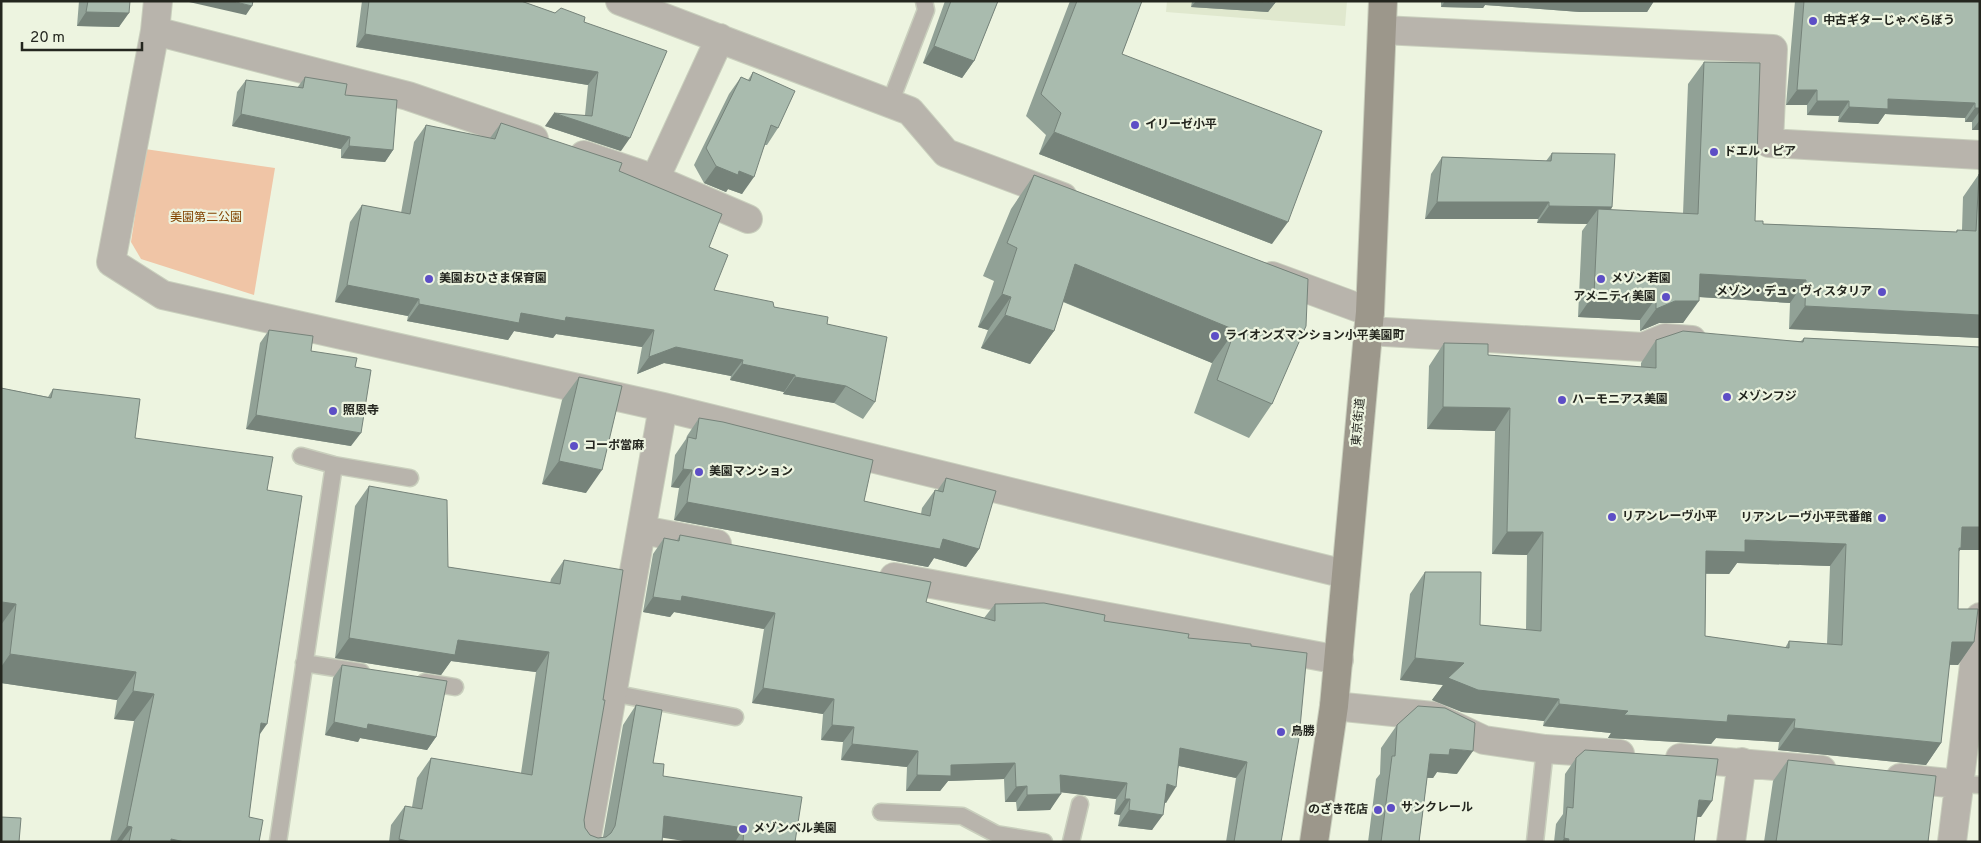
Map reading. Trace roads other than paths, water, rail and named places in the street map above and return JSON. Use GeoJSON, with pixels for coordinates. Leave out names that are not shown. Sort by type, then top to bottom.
{"type":"FeatureCollection","features":[{"type":"Feature","properties":{"kind":"main road","name":"東京街道"},"geometry":{"type":"LineString","coordinates":[[1314,842],[1339,660],[1345,574],[1369,322],[1383,1]]}},
{"type":"Feature","properties":{"kind":"street"},"geometry":{"type":"LineString","coordinates":[[158,1],[155,31],[111,262],[163,295],[663,407],[1345,574]]}},
{"type":"Feature","properties":{"kind":"street"},"geometry":{"type":"LineString","coordinates":[[620,1],[910,111],[946,153],[1085,206]]}},
{"type":"Feature","properties":{"kind":"street"},"geometry":{"type":"LineString","coordinates":[[1382,30],[1773,48],[1770,143],[1980,155]]}},
{"type":"Feature","properties":{"kind":"street"},"geometry":{"type":"LineString","coordinates":[[155,31],[408,96],[655,179],[748,219]]}},
{"type":"Feature","properties":{"kind":"street"},"geometry":{"type":"LineString","coordinates":[[655,179],[720,38]]}},
{"type":"Feature","properties":{"kind":"street"},"geometry":{"type":"LineString","coordinates":[[1251,268],[1369,322],[1643,347],[1665,338],[1714,341]]}},
{"type":"Feature","properties":{"kind":"street"},"geometry":{"type":"LineString","coordinates":[[586,842],[663,407]]}},
{"type":"Feature","properties":{"kind":"street"},"geometry":{"type":"LineString","coordinates":[[642,530],[739,548]]}},
{"type":"Feature","properties":{"kind":"street"},"geometry":{"type":"LineString","coordinates":[[865,572],[1339,660]]}},
{"type":"Feature","properties":{"kind":"street"},"geometry":{"type":"LineString","coordinates":[[1952,842],[1969,784],[1980,617]]}},
{"type":"Feature","properties":{"kind":"street"},"geometry":{"type":"LineString","coordinates":[[1334,706],[1433,716],[1484,740],[1545,749],[1742,762],[1850,773]]}},
{"type":"Feature","properties":{"kind":"street"},"geometry":{"type":"LineString","coordinates":[[1731,842],[1742,762]]}},
{"type":"Feature","properties":{"kind":"street"},"geometry":{"type":"LineString","coordinates":[[1879,776],[1969,784]]}},
{"type":"Feature","properties":{"kind":"lane"},"geometry":{"type":"LineString","coordinates":[[890,103],[926,10],[924,1]]}},
{"type":"Feature","properties":{"kind":"lane"},"geometry":{"type":"LineString","coordinates":[[301,456],[334,465],[410,478]]}},
{"type":"Feature","properties":{"kind":"lane"},"geometry":{"type":"LineString","coordinates":[[278,842],[334,465]]}},
{"type":"Feature","properties":{"kind":"lane"},"geometry":{"type":"LineString","coordinates":[[304,663],[380,675]]}},
{"type":"Feature","properties":{"kind":"lane"},"geometry":{"type":"LineString","coordinates":[[408,680],[455,687]]}},
{"type":"Feature","properties":{"kind":"lane"},"geometry":{"type":"LineString","coordinates":[[612,693],[735,717]]}},
{"type":"Feature","properties":{"kind":"lane"},"geometry":{"type":"LineString","coordinates":[[1535,842],[1545,749]]}},
{"type":"Feature","properties":{"kind":"lane"},"geometry":{"type":"LineString","coordinates":[[1071,842],[1080,804]]}},
{"type":"Feature","properties":{"kind":"lane"},"geometry":{"type":"LineString","coordinates":[[881,812],[962,816],[996,834],[1044,842]]}},
{"type":"Feature","properties":{"kind":"place","name":"中古ギターじゃべらぼう"},"geometry":{"type":"Point","coordinates":[1813,21]}},
{"type":"Feature","properties":{"kind":"place","name":"イリーゼ小平"},"geometry":{"type":"Point","coordinates":[1135,125]}},
{"type":"Feature","properties":{"kind":"place","name":"ドエル・ピア"},"geometry":{"type":"Point","coordinates":[1714,152]}},
{"type":"Feature","properties":{"kind":"place","name":"美園おひさま保育園"},"geometry":{"type":"Point","coordinates":[429,279]}},
{"type":"Feature","properties":{"kind":"place","name":"メゾン若園"},"geometry":{"type":"Point","coordinates":[1601,279]}},
{"type":"Feature","properties":{"kind":"place","name":"メゾン・デュ・ヴィスタリア"},"geometry":{"type":"Point","coordinates":[1882,292]}},
{"type":"Feature","properties":{"kind":"place","name":"アメニティ美園"},"geometry":{"type":"Point","coordinates":[1666,297]}},
{"type":"Feature","properties":{"kind":"place","name":"ライオンズマンション小平美園町"},"geometry":{"type":"Point","coordinates":[1215,336]}},
{"type":"Feature","properties":{"kind":"place","name":"メゾンフジ"},"geometry":{"type":"Point","coordinates":[1727,397]}},
{"type":"Feature","properties":{"kind":"place","name":"ハーモニアス美園"},"geometry":{"type":"Point","coordinates":[1562,400]}},
{"type":"Feature","properties":{"kind":"place","name":"照恩寺"},"geometry":{"type":"Point","coordinates":[333,411]}},
{"type":"Feature","properties":{"kind":"place","name":"コーポ當麻"},"geometry":{"type":"Point","coordinates":[574,446]}},
{"type":"Feature","properties":{"kind":"place","name":"美園マンション"},"geometry":{"type":"Point","coordinates":[699,472]}},
{"type":"Feature","properties":{"kind":"place","name":"リアンレーヴ小平"},"geometry":{"type":"Point","coordinates":[1612,517]}},
{"type":"Feature","properties":{"kind":"place","name":"リアンレーヴ小平弐番館"},"geometry":{"type":"Point","coordinates":[1882,518]}},
{"type":"Feature","properties":{"kind":"place","name":"鳥勝"},"geometry":{"type":"Point","coordinates":[1281,732]}},
{"type":"Feature","properties":{"kind":"place","name":"サンクレール"},"geometry":{"type":"Point","coordinates":[1391,808]}},
{"type":"Feature","properties":{"kind":"place","name":"のざき花店"},"geometry":{"type":"Point","coordinates":[1378,810]}},
{"type":"Feature","properties":{"kind":"place","name":"メゾンベル美園"},"geometry":{"type":"Point","coordinates":[743,829]}},
{"type":"Feature","properties":{"kind":"park label","name":"美園第二公園"},"geometry":{"type":"Point","coordinates":[206,218]}}]}
